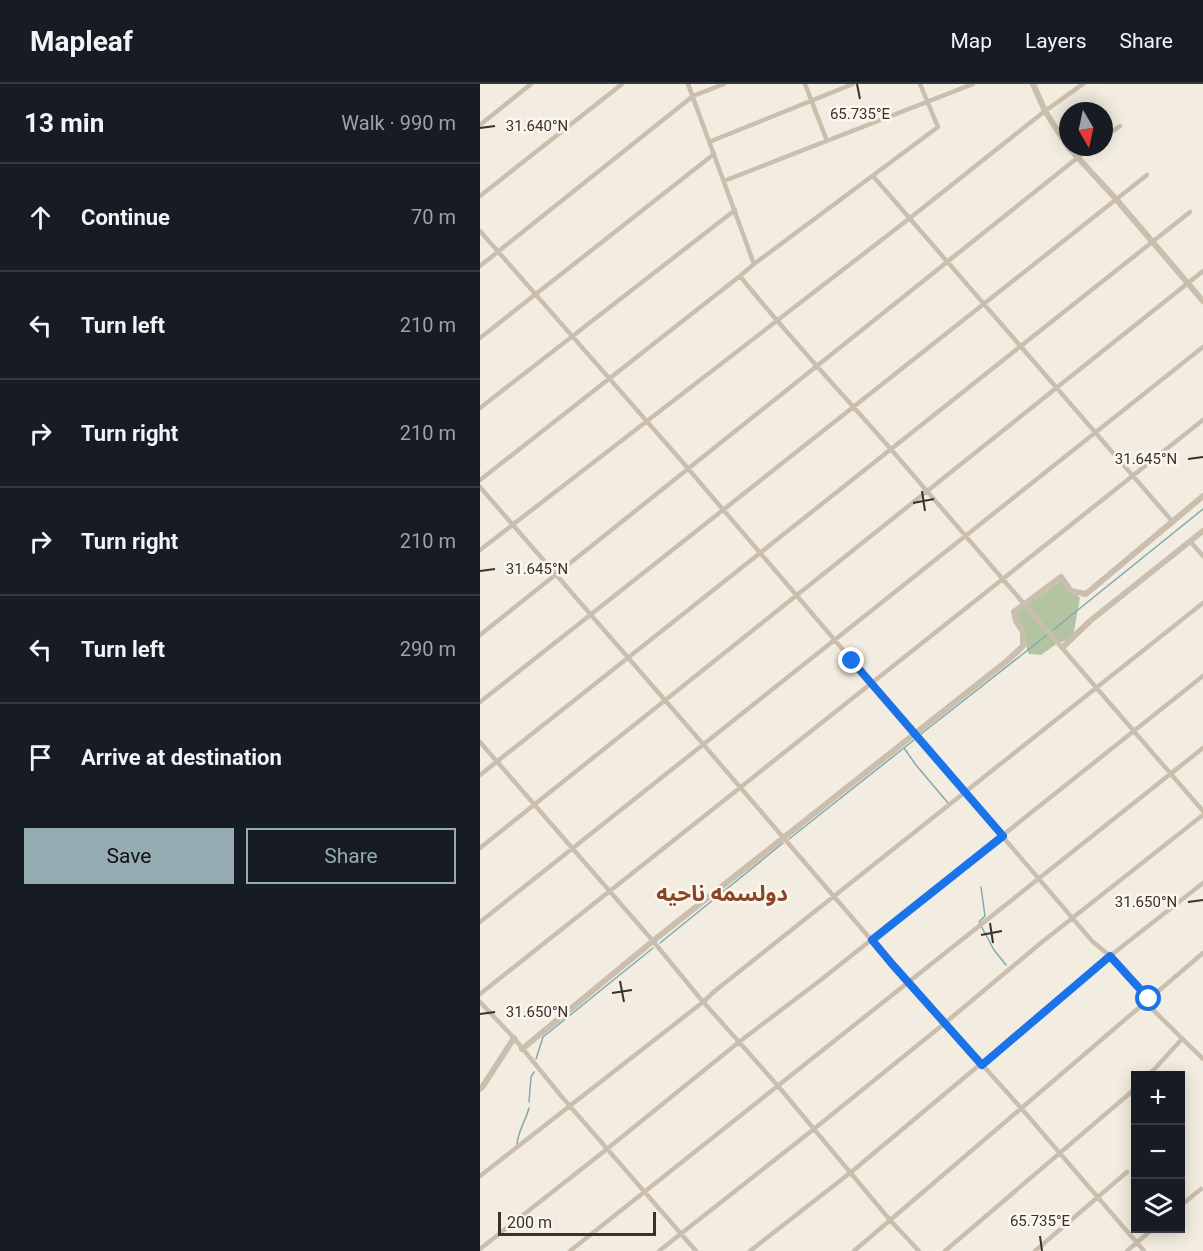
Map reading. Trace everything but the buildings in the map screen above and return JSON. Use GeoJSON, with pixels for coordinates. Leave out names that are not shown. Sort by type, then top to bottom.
{"type":"FeatureCollection","features":[{"type":"Feature","properties":{"kind":"street"},"geometry":{"type":"LineString","coordinates":[[480,125],[531,84]]}},
{"type":"Feature","properties":{"kind":"street"},"geometry":{"type":"LineString","coordinates":[[480,196],[622,84]]}},
{"type":"Feature","properties":{"kind":"street"},"geometry":{"type":"LineString","coordinates":[[688,84],[754,264]]}},
{"type":"Feature","properties":{"kind":"street"},"geometry":{"type":"LineString","coordinates":[[480,266],[693,96],[724,84]]}},
{"type":"Feature","properties":{"kind":"street"},"geometry":{"type":"LineString","coordinates":[[805,84],[827,141]]}},
{"type":"Feature","properties":{"kind":"street"},"geometry":{"type":"LineString","coordinates":[[709,142],[853,84]]}},
{"type":"Feature","properties":{"kind":"street"},"geometry":{"type":"LineString","coordinates":[[480,480],[754,264],[938,127],[921,84]]}},
{"type":"Feature","properties":{"kind":"street"},"geometry":{"type":"LineString","coordinates":[[724,181],[973,84]]}},
{"type":"Feature","properties":{"kind":"street"},"geometry":{"type":"LineString","coordinates":[[1033,84],[1045,111],[1059,133]]}},
{"type":"Feature","properties":{"kind":"street"},"geometry":{"type":"LineString","coordinates":[[480,550],[1045,111],[1083,84]]}},
{"type":"Feature","properties":{"kind":"street"},"geometry":{"type":"LineString","coordinates":[[1113,131],[1120,126]]}},
{"type":"Feature","properties":{"kind":"street"},"geometry":{"type":"LineString","coordinates":[[480,338],[714,154]]}},
{"type":"Feature","properties":{"kind":"street"},"geometry":{"type":"LineString","coordinates":[[480,635],[1077,157],[1203,301]]}},
{"type":"Feature","properties":{"kind":"street"},"geometry":{"type":"LineString","coordinates":[[480,702],[1147,175]]}},
{"type":"Feature","properties":{"kind":"street"},"geometry":{"type":"LineString","coordinates":[[873,176],[1172,521]]}},
{"type":"Feature","properties":{"kind":"street"},"geometry":{"type":"LineString","coordinates":[[480,408],[735,210]]}},
{"type":"Feature","properties":{"kind":"street"},"geometry":{"type":"LineString","coordinates":[[480,775],[1190,212]]}},
{"type":"Feature","properties":{"kind":"street"},"geometry":{"type":"LineString","coordinates":[[480,231],[647,421],[1092,941],[1110,956],[1182,1039],[1203,1059]]}},
{"type":"Feature","properties":{"kind":"street"},"geometry":{"type":"LineString","coordinates":[[480,848],[1203,271]]}},
{"type":"Feature","properties":{"kind":"street"},"geometry":{"type":"LineString","coordinates":[[659,1251],[814,1129],[1203,813],[1063,647],[776,321],[740,276]]}},
{"type":"Feature","properties":{"kind":"street"},"geometry":{"type":"LineString","coordinates":[[480,922],[1203,348]]}},
{"type":"Feature","properties":{"kind":"street"},"geometry":{"type":"LineString","coordinates":[[480,994],[1203,420]]}},
{"type":"Feature","properties":{"kind":"street"},"geometry":{"type":"LineString","coordinates":[[480,487],[908,983],[1021,1108],[1144,1251]]}},
{"type":"Feature","properties":{"kind":"street"},"geometry":{"type":"LineString","coordinates":[[522,1049],[653,941],[1008,660],[1023,646],[1023,632],[1016,621],[1014,612],[1061,577],[1071,591],[1086,594],[1203,496]]}},
{"type":"Feature","properties":{"kind":"street"},"geometry":{"type":"LineString","coordinates":[[1063,647],[1090,621],[1203,531]]}},
{"type":"Feature","properties":{"kind":"street"},"geometry":{"type":"LineString","coordinates":[[1190,541],[1203,556]]}},
{"type":"Feature","properties":{"kind":"street"},"geometry":{"type":"LineString","coordinates":[[480,1176],[704,1002],[716,990],[1203,603]]}},
{"type":"Feature","properties":{"kind":"street"},"geometry":{"type":"LineString","coordinates":[[480,1249],[1203,676]]}},
{"type":"Feature","properties":{"kind":"street"},"geometry":{"type":"LineString","coordinates":[[480,742],[919,1251]]}},
{"type":"Feature","properties":{"kind":"street"},"geometry":{"type":"LineString","coordinates":[[570,1251],[1203,748]]}},
{"type":"Feature","properties":{"kind":"street"},"geometry":{"type":"LineString","coordinates":[[750,1251],[982,1065],[1110,956],[1203,884]]}},
{"type":"Feature","properties":{"kind":"street"},"geometry":{"type":"LineString","coordinates":[[854,1251],[1203,953]]}},
{"type":"Feature","properties":{"kind":"street"},"geometry":{"type":"LineString","coordinates":[[480,1002],[514,1038],[570,1107],[696,1251]]}},
{"type":"Feature","properties":{"kind":"street"},"geometry":{"type":"LineString","coordinates":[[480,1089],[514,1038]]}},
{"type":"Feature","properties":{"kind":"street"},"geometry":{"type":"LineString","coordinates":[[1153,1071],[1182,1039]]}},
{"type":"Feature","properties":{"kind":"street"},"geometry":{"type":"LineString","coordinates":[[945,1251],[1131,1092]]}},
{"type":"Feature","properties":{"kind":"street"},"geometry":{"type":"LineString","coordinates":[[1035,1251],[1127,1172]]}},
{"type":"Feature","properties":{"kind":"street"},"geometry":{"type":"LineString","coordinates":[[1185,1202],[1201,1189]]}},
{"type":"Feature","properties":{"kind":"street"},"geometry":{"type":"LineString","coordinates":[[1127,1251],[1148,1233]]}},
{"type":"Feature","properties":{"kind":"green space"},"geometry":{"type":"Polygon","coordinates":[[[1061,581],[1080,598],[1073,637],[1055,645],[1041,655],[1029,654],[1017,613],[1061,581]]]}},
{"type":"Feature","properties":{"kind":"waterway"},"geometry":{"type":"LineString","coordinates":[[1053,630],[1203,509]]}},
{"type":"Feature","properties":{"kind":"waterway"},"geometry":{"type":"LineString","coordinates":[[921,734],[1047,635]]}},
{"type":"Feature","properties":{"kind":"waterway"},"geometry":{"type":"LineString","coordinates":[[789,839],[914,740]]}},
{"type":"Feature","properties":{"kind":"waterway"},"geometry":{"type":"LineString","coordinates":[[904,748],[948,803]]}},
{"type":"Feature","properties":{"kind":"waterway"},"geometry":{"type":"LineString","coordinates":[[660,943],[783,843]]}},
{"type":"Feature","properties":{"kind":"waterway"},"geometry":{"type":"LineString","coordinates":[[981,887],[985,916],[979,922],[994,950],[1006,965]]}},
{"type":"Feature","properties":{"kind":"waterway"},"geometry":{"type":"LineString","coordinates":[[536,1059],[543,1037],[653,948]]}},
{"type":"Feature","properties":{"kind":"waterway"},"geometry":{"type":"LineString","coordinates":[[529,1102],[531,1077],[534,1072]]}},
{"type":"Feature","properties":{"kind":"waterway"},"geometry":{"type":"LineString","coordinates":[[517,1144],[529,1108]]}},
{"type":"Feature","properties":{"kind":"district","name":"دولسمه ناحیه"},"geometry":{"type":"Point","coordinates":[722,893]}},
{"type":"Feature","properties":{"kind":"route"},"geometry":{"type":"LineString","coordinates":[[852,661],[1003,836],[872,940],[892,964],[982,1065],[1110,956],[1149,999]]}}]}
